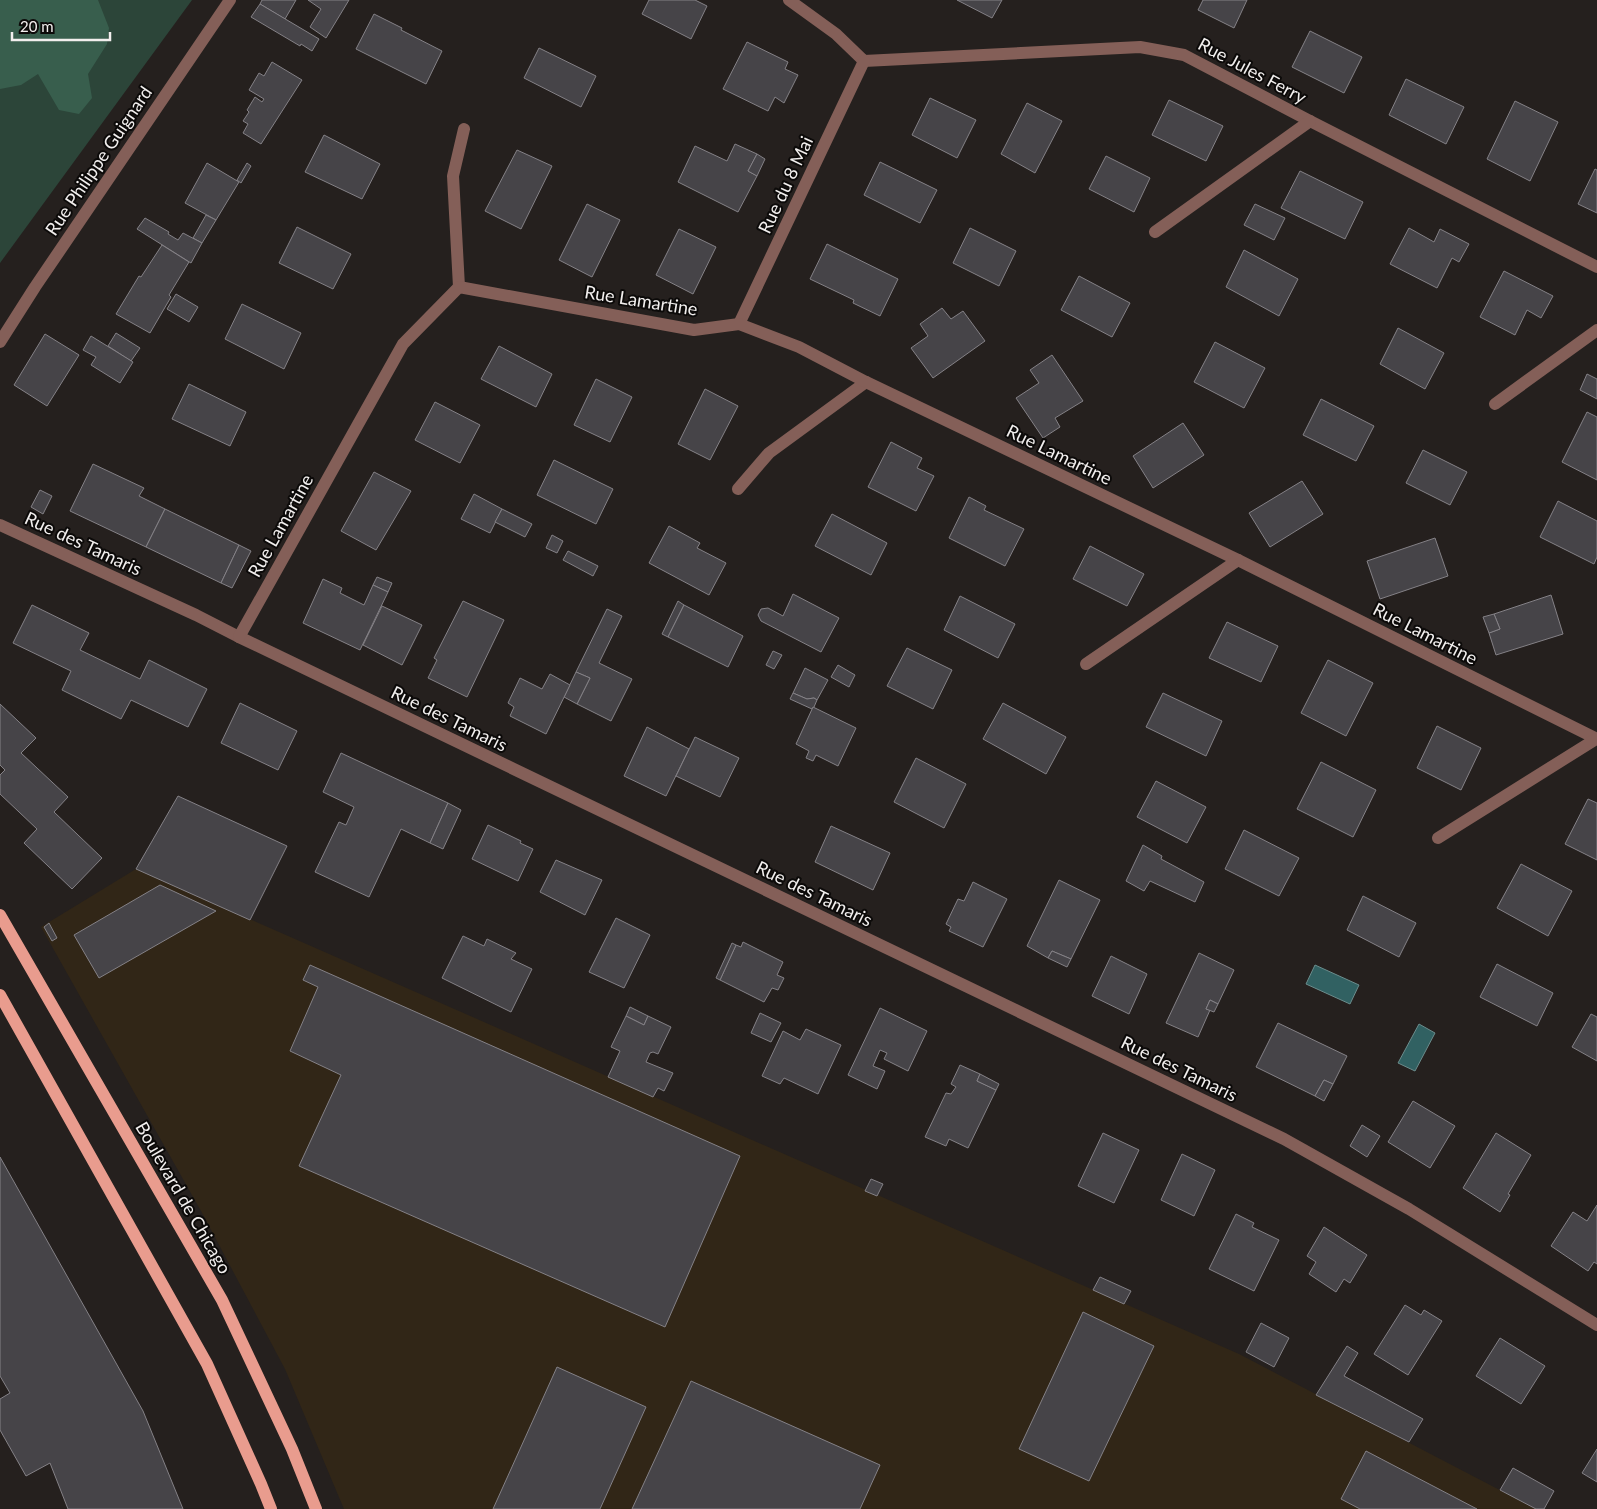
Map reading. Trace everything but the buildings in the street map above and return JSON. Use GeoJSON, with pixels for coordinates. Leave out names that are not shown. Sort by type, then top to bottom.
{"type":"FeatureCollection","features":[{"type":"Feature","properties":{"kind":"main road","name":"Boulevard de Chicago"},"geometry":{"type":"LineString","coordinates":[[0,915],[222,1300],[292,1449],[316,1509]]}},
{"type":"Feature","properties":{"kind":"main road"},"geometry":{"type":"LineString","coordinates":[[0,995],[207,1364],[271,1509]]}},
{"type":"Feature","properties":{"kind":"street","name":"Rue Philippe Guignard"},"geometry":{"type":"LineString","coordinates":[[0,342],[35,287],[230,0]]}},
{"type":"Feature","properties":{"kind":"street"},"geometry":{"type":"LineString","coordinates":[[789,0],[836,34],[864,61]]}},
{"type":"Feature","properties":{"kind":"street","name":"Rue Jules Ferry"},"geometry":{"type":"LineString","coordinates":[[864,61],[1140,47],[1184,55],[1597,267]]}},
{"type":"Feature","properties":{"kind":"street","name":"Rue du 8 Mai"},"geometry":{"type":"LineString","coordinates":[[739,324],[864,61]]}},
{"type":"Feature","properties":{"kind":"street"},"geometry":{"type":"LineString","coordinates":[[1155,232],[1310,121]]}},
{"type":"Feature","properties":{"kind":"street"},"geometry":{"type":"LineString","coordinates":[[459,287],[453,176],[464,129]]}},
{"type":"Feature","properties":{"kind":"street","name":"Rue Lamartine"},"geometry":{"type":"LineString","coordinates":[[239,637],[402,344],[459,287],[694,330],[739,324],[798,347],[866,382],[1238,560],[1597,739]]}},
{"type":"Feature","properties":{"kind":"street"},"geometry":{"type":"LineString","coordinates":[[1495,404],[1597,330]]}},
{"type":"Feature","properties":{"kind":"street"},"geometry":{"type":"LineString","coordinates":[[738,489],[770,453],[866,382]]}},
{"type":"Feature","properties":{"kind":"street","name":"Rue des Tamaris"},"geometry":{"type":"LineString","coordinates":[[0,525],[196,615],[1284,1139],[1409,1209],[1597,1325]]}},
{"type":"Feature","properties":{"kind":"street"},"geometry":{"type":"LineString","coordinates":[[1086,664],[1238,560]]}},
{"type":"Feature","properties":{"kind":"street","name":"Rue Lamartine"},"geometry":{"type":"LineString","coordinates":[[1438,838],[1597,739]]}},
{"type":"Feature","properties":{"kind":"shaded area"},"geometry":{"type":"Polygon","coordinates":[[[136,869],[1239,1354],[1536,1509],[344,1509],[285,1369],[201,1211],[41,927],[136,869]]]}},
{"type":"Feature","properties":{"kind":"green space"},"geometry":{"type":"Polygon","coordinates":[[[0,0],[192,0],[0,263],[0,0]]]}},
{"type":"Feature","properties":{"kind":"green space"},"geometry":{"type":"Polygon","coordinates":[[[0,0],[98,0],[109,28],[107,44],[88,74],[92,98],[79,114],[59,110],[38,74],[21,85],[0,89],[0,0]]]}},
{"type":"Feature","properties":{"kind":"water"},"geometry":{"type":"Polygon","coordinates":[[[1315,965],[1359,985],[1350,1004],[1306,984],[1315,965]]]}},
{"type":"Feature","properties":{"kind":"water"},"geometry":{"type":"Polygon","coordinates":[[[1419,1024],[1435,1033],[1415,1071],[1398,1063],[1419,1024]]]}}]}
